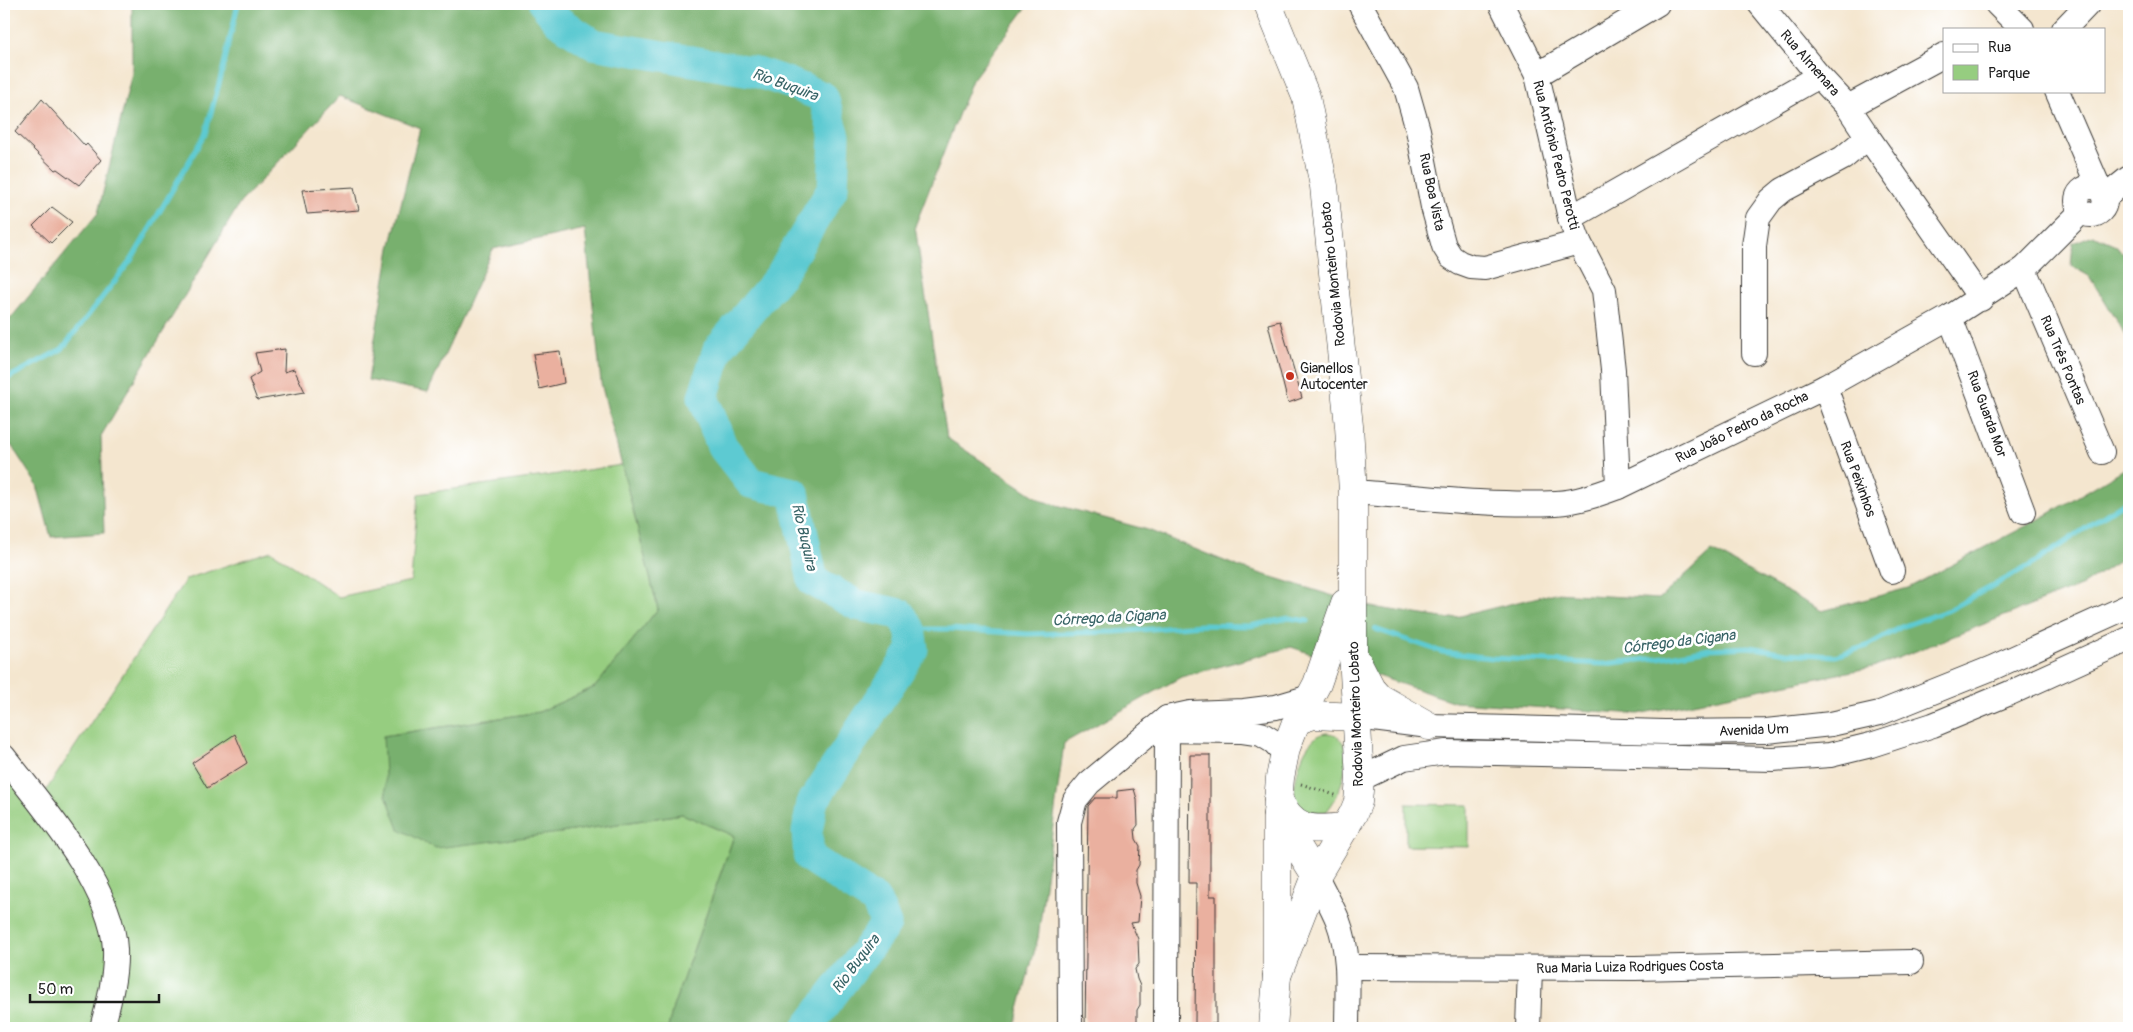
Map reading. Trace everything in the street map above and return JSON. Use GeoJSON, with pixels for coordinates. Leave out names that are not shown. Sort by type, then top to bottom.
{"type":"FeatureCollection","features":[{"type":"Feature","properties":{"kind":"main road","name":"Rodovia Monteiro Lobato"},"geometry":{"type":"LineString","coordinates":[[1268,4],[1306,97],[1324,186],[1354,492],[1353,654],[1359,791],[1346,827],[1316,876],[1277,976]]}},
{"type":"Feature","properties":{"kind":"main road","name":"Rodovia Monteiro Lobato"},"geometry":{"type":"LineString","coordinates":[[1273,1028],[1277,976],[1280,786],[1304,709],[1334,640],[1352,583]]}},
{"type":"Feature","properties":{"kind":"main road"},"geometry":{"type":"LineString","coordinates":[[1353,654],[1371,688],[1380,698],[1429,726]]}},
{"type":"Feature","properties":{"kind":"main road"},"geometry":{"type":"LineString","coordinates":[[1304,709],[1319,715],[1357,717]]}},
{"type":"Feature","properties":{"kind":"main road"},"geometry":{"type":"LineString","coordinates":[[1280,786],[1285,813],[1300,826],[1319,830],[1346,827]]}},
{"type":"Feature","properties":{"kind":"main road"},"geometry":{"type":"LineString","coordinates":[[1280,786],[1316,876]]}},
{"type":"Feature","properties":{"kind":"street","name":"Rua Boa Vista"},"geometry":{"type":"LineString","coordinates":[[1360,4],[1406,88],[1418,130],[1433,207],[1444,246],[1451,257],[1471,267],[1485,268],[1579,242]]}},
{"type":"Feature","properties":{"kind":"street","name":"Rua Antônio Pedro Perotti"},"geometry":{"type":"LineString","coordinates":[[1501,4],[1537,75],[1570,218],[1579,242],[1604,290],[1613,370],[1618,487]]}},
{"type":"Feature","properties":{"kind":"street"},"geometry":{"type":"LineString","coordinates":[[1537,75],[1657,4]]}},
{"type":"Feature","properties":{"kind":"street","name":"Rua Almenara"},"geometry":{"type":"LineString","coordinates":[[1760,4],[1819,76],[1848,107],[1943,56]]}},
{"type":"Feature","properties":{"kind":"street"},"geometry":{"type":"LineString","coordinates":[[2065,28],[2088,4]]}},
{"type":"Feature","properties":{"kind":"street"},"geometry":{"type":"LineString","coordinates":[[1570,218],[1819,76]]}},
{"type":"Feature","properties":{"kind":"street"},"geometry":{"type":"LineString","coordinates":[[2057,92],[2102,194],[2103,206],[2098,212],[2090,214],[2079,206],[2078,142]]}},
{"type":"Feature","properties":{"kind":"street"},"geometry":{"type":"LineString","coordinates":[[1848,107],[1981,299]]}},
{"type":"Feature","properties":{"kind":"street"},"geometry":{"type":"LineString","coordinates":[[1754,353],[1754,246],[1758,218],[1771,200],[1783,190],[1843,158],[1868,137]]}},
{"type":"Feature","properties":{"kind":"street"},"geometry":{"type":"LineString","coordinates":[[2102,194],[2129,178]]}},
{"type":"Feature","properties":{"kind":"street","name":"Rua João Pedro da Rocha"},"geometry":{"type":"LineString","coordinates":[[1354,492],[1483,501],[1557,503],[1599,494],[1618,487],[1825,387],[1981,299],[2024,269],[2079,206]]}},
{"type":"Feature","properties":{"kind":"street","name":"Rua Três Pontas"},"geometry":{"type":"LineString","coordinates":[[2024,269],[2102,452]]}},
{"type":"Feature","properties":{"kind":"street","name":"Rua Guarda Mor"},"geometry":{"type":"LineString","coordinates":[[1950,317],[2023,512]]}},
{"type":"Feature","properties":{"kind":"street","name":"Rua Peixinhos"},"geometry":{"type":"LineString","coordinates":[[1825,387],[1892,571]]}},
{"type":"Feature","properties":{"kind":"street","name":"Avenida Um"},"geometry":{"type":"LineString","coordinates":[[1357,717],[1429,726],[1665,732],[1766,731],[1831,724],[1880,713],[1992,668],[2129,606]]}},
{"type":"Feature","properties":{"kind":"street"},"geometry":{"type":"LineString","coordinates":[[1359,791],[1404,758],[1446,752],[1773,759],[1830,755],[1871,746],[1933,725],[2010,693],[2129,639]]}},
{"type":"Feature","properties":{"kind":"street"},"geometry":{"type":"LineString","coordinates":[[1070,1028],[1070,822],[1076,800],[1089,784],[1161,727],[1190,713],[1244,711],[1276,707],[1304,709]]}},
{"type":"Feature","properties":{"kind":"street"},"geometry":{"type":"LineString","coordinates":[[1161,727],[1241,731],[1261,734],[1274,742],[1280,786]]}},
{"type":"Feature","properties":{"kind":"street"},"geometry":{"type":"LineString","coordinates":[[1161,727],[1166,1028]]}},
{"type":"Feature","properties":{"kind":"street"},"geometry":{"type":"LineString","coordinates":[[4,757],[69,843],[92,881],[110,919],[115,948],[114,976],[102,1028]]}},
{"type":"Feature","properties":{"kind":"street"},"geometry":{"type":"LineString","coordinates":[[1316,876],[1338,922],[1348,967],[1347,1028]]}},
{"type":"Feature","properties":{"kind":"street","name":"Rua Maria Luiza Rodrigues Costa"},"geometry":{"type":"LineString","coordinates":[[1348,967],[1530,968],[1911,962]]}},
{"type":"Feature","properties":{"kind":"street"},"geometry":{"type":"LineString","coordinates":[[1528,1028],[1530,968]]}},
{"type":"Feature","properties":{"kind":"path"},"geometry":{"type":"LineString","coordinates":[[1280,786],[1359,791]]}},
{"type":"Feature","properties":{"kind":"green space"},"geometry":{"type":"Polygon","coordinates":[[[132,4],[1029,4],[972,80],[915,226],[947,438],[1042,501],[1148,530],[1239,567],[1366,606],[1448,619],[1555,593],[1659,599],[1712,551],[1822,611],[1908,588],[2047,515],[2129,466],[2129,554],[2083,585],[1878,666],[1638,714],[1455,702],[1291,647],[1181,677],[1064,743],[1038,938],[1014,1028],[668,1028],[673,1007],[734,836],[682,814],[560,833],[436,848],[399,829],[386,795],[383,736],[539,712],[595,687],[658,609],[601,383],[585,229],[493,249],[428,392],[368,380],[390,248],[420,128],[340,96],[240,203],[101,436],[104,533],[51,537],[37,485],[11,445],[4,450],[4,324],[98,213],[132,73],[132,4]]]}},
{"type":"Feature","properties":{"kind":"green space"},"geometry":{"type":"Polygon","coordinates":[[[2093,235],[2116,245],[2129,261],[2128,339],[2089,276],[2071,266],[2073,243],[2093,235]]]}},
{"type":"Feature","properties":{"kind":"green space"},"geometry":{"type":"Polygon","coordinates":[[[622,465],[658,609],[595,687],[539,712],[383,736],[560,833],[682,814],[734,836],[673,1007],[668,1028],[4,1028],[4,757],[39,801],[186,579],[271,551],[339,597],[411,581],[418,494],[622,465]]]}},
{"type":"Feature","properties":{"kind":"green space"},"geometry":{"type":"Polygon","coordinates":[[[1326,733],[1336,735],[1342,741],[1346,761],[1338,793],[1331,806],[1320,820],[1310,822],[1294,804],[1295,784],[1298,769],[1308,746],[1319,735],[1326,733]]]}},
{"type":"Feature","properties":{"kind":"green space"},"geometry":{"type":"Polygon","coordinates":[[[1406,804],[1469,805],[1469,847],[1406,846],[1406,804]]]}},
{"type":"Feature","properties":{"kind":"building"},"geometry":{"type":"Polygon","coordinates":[[[42,99],[85,146],[87,144],[101,160],[79,185],[57,169],[55,170],[15,132],[42,99]]]}},
{"type":"Feature","properties":{"kind":"building"},"geometry":{"type":"Polygon","coordinates":[[[354,187],[359,210],[307,214],[302,190],[354,187]]]}},
{"type":"Feature","properties":{"kind":"building"},"geometry":{"type":"Polygon","coordinates":[[[52,207],[72,222],[51,243],[33,226],[52,207]]]}},
{"type":"Feature","properties":{"kind":"building"},"geometry":{"type":"Polygon","coordinates":[[[1280,321],[1302,398],[1288,403],[1268,324],[1280,321]]]}},
{"type":"Feature","properties":{"kind":"building"},"geometry":{"type":"Polygon","coordinates":[[[285,349],[284,372],[294,369],[305,392],[257,400],[249,379],[260,372],[255,353],[285,349]]]}},
{"type":"Feature","properties":{"kind":"building"},"geometry":{"type":"Polygon","coordinates":[[[560,351],[564,383],[539,389],[533,354],[560,351]]]}},
{"type":"Feature","properties":{"kind":"building"},"geometry":{"type":"Polygon","coordinates":[[[235,734],[247,763],[207,788],[192,763],[235,734]]]}},
{"type":"Feature","properties":{"kind":"building"},"geometry":{"type":"Polygon","coordinates":[[[1190,755],[1210,755],[1210,896],[1216,896],[1216,1024],[1195,1024],[1196,883],[1189,883],[1190,755]]]}},
{"type":"Feature","properties":{"kind":"building"},"geometry":{"type":"Polygon","coordinates":[[[1134,789],[1137,799],[1138,825],[1135,829],[1136,839],[1140,846],[1139,865],[1136,870],[1136,883],[1140,896],[1138,922],[1131,923],[1138,939],[1139,964],[1135,969],[1140,986],[1140,1005],[1137,1010],[1137,1028],[1085,1028],[1088,806],[1095,798],[1117,798],[1117,791],[1134,789]]]}},
{"type":"Feature","properties":{"kind":"waterway"},"geometry":{"type":"LineString","coordinates":[[4,380],[62,349],[132,259],[205,134],[238,4]]}},
{"type":"Feature","properties":{"kind":"waterway","name":"Rio Buquira"},"geometry":{"type":"LineString","coordinates":[[544,4],[558,21],[593,44],[756,72],[823,97],[835,136],[833,188],[780,276],[718,349],[703,397],[722,446],[751,483],[794,493],[813,581],[857,605],[900,614],[910,629],[913,649],[812,803],[807,832],[809,857],[876,901],[886,924],[807,1028]]}},
{"type":"Feature","properties":{"kind":"waterway","name":"Córrego da Cigana"},"geometry":{"type":"LineString","coordinates":[[1375,629],[1442,652],[1492,658],[1603,664],[1658,658],[1709,649],[1749,647],[1786,653],[1835,656],[1867,646],[1901,627],[1949,610],[2031,565],[2129,499]]}},
{"type":"Feature","properties":{"kind":"waterway","name":"Córrego da Cigana"},"geometry":{"type":"LineString","coordinates":[[910,629],[950,629],[1027,634],[1115,632],[1202,625],[1250,626],[1289,618],[1308,621]]}},
{"type":"Feature","properties":{"kind":"place","name":"Gianellos Autocenter"},"geometry":{"type":"Point","coordinates":[1290,376]}}]}
